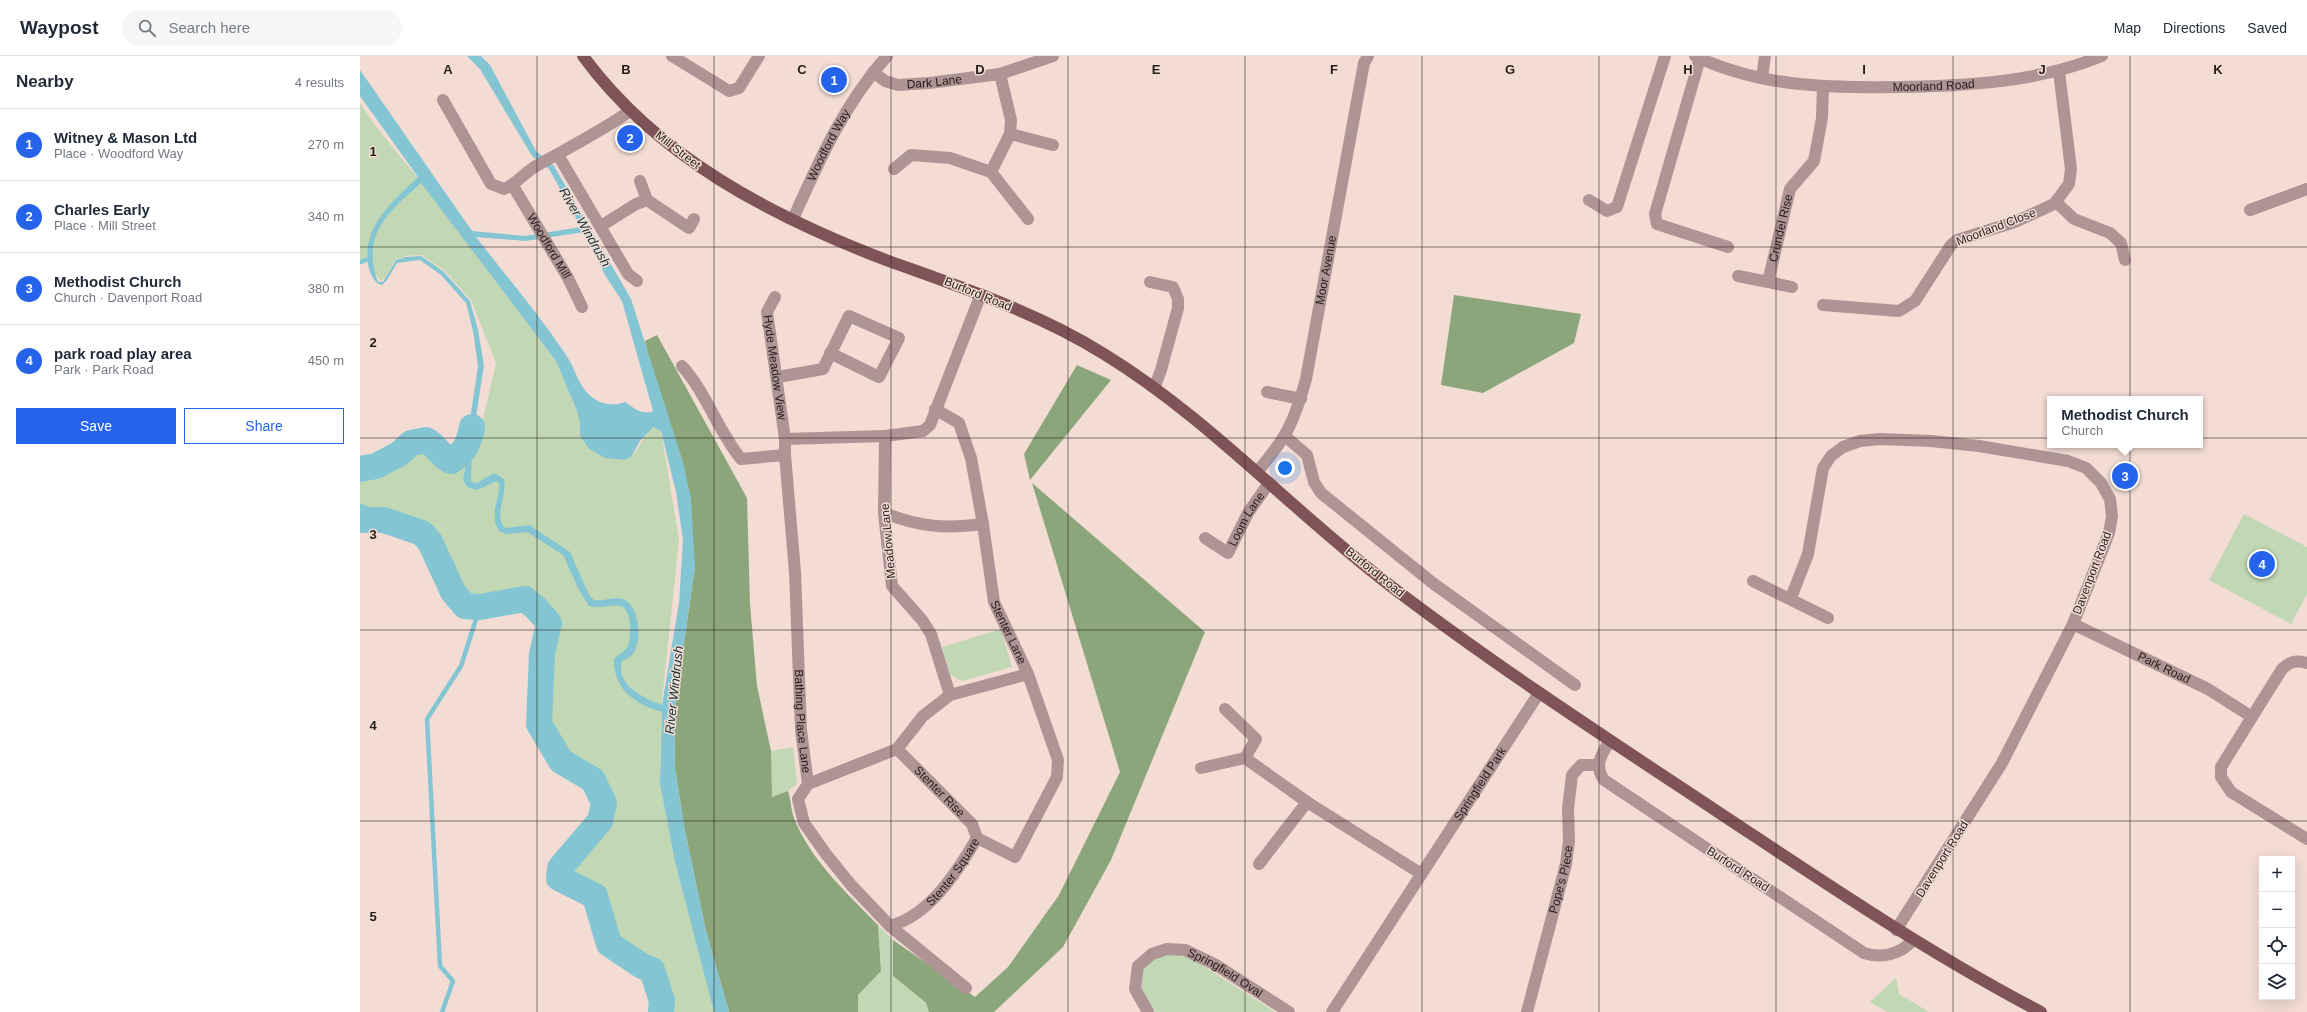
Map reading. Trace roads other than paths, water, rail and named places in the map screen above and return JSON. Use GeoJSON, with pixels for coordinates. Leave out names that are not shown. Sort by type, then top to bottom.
{"type":"FeatureCollection","features":[{"type":"Feature","properties":{"kind":"main road","name":"Mill Street"},"geometry":{"type":"LineString","coordinates":[[583,56],[604,84],[630,110],[704,170],[758,203],[793,219]]}},
{"type":"Feature","properties":{"kind":"main road","name":"Burford Road"},"geometry":{"type":"LineString","coordinates":[[793,219],[882,258],[980,294],[1054,326],[1102,352],[1155,386],[1386,583],[1483,655],[1896,930],[2041,1012]]}},
{"type":"Feature","properties":{"kind":"street"},"geometry":{"type":"LineString","coordinates":[[672,56],[729,90],[739,88],[759,56]]}},
{"type":"Feature","properties":{"kind":"street","name":"Woodford Way"},"geometry":{"type":"LineString","coordinates":[[793,219],[836,126],[873,72],[887,56]]}},
{"type":"Feature","properties":{"kind":"street","name":"Dark Lane"},"geometry":{"type":"LineString","coordinates":[[873,72],[885,81],[898,85],[929,84],[1000,74],[1053,56]]}},
{"type":"Feature","properties":{"kind":"street","name":"Moor Avenue"},"geometry":{"type":"LineString","coordinates":[[1257,472],[1286,437],[1306,379],[1364,63],[1368,56]]}},
{"type":"Feature","properties":{"kind":"street"},"geometry":{"type":"LineString","coordinates":[[1590,200],[1607,211],[1617,207],[1665,56]]}},
{"type":"Feature","properties":{"kind":"street"},"geometry":{"type":"LineString","coordinates":[[1762,78],[1765,56]]}},
{"type":"Feature","properties":{"kind":"street","name":"Moorland Road"},"geometry":{"type":"LineString","coordinates":[[1728,247],[1657,224],[1655,214],[1697,57],[1762,78],[1823,88],[1948,87],[2059,72],[2102,56]]}},
{"type":"Feature","properties":{"kind":"street","name":"Moorland Close"},"geometry":{"type":"LineString","coordinates":[[1823,305],[1898,310],[1915,301],[1951,245],[1957,240],[2015,222],[2056,202],[2069,184],[2071,169],[2059,72]]}},
{"type":"Feature","properties":{"kind":"street"},"geometry":{"type":"LineString","coordinates":[[991,172],[1010,134],[1012,120],[1000,74]]}},
{"type":"Feature","properties":{"kind":"street","name":"Crundel Rise"},"geometry":{"type":"LineString","coordinates":[[1768,282],[1790,188],[1814,161],[1822,118],[1823,88]]}},
{"type":"Feature","properties":{"kind":"street"},"geometry":{"type":"LineString","coordinates":[[442,100],[491,184],[504,189],[513,186],[534,167],[607,127],[630,110]]}},
{"type":"Feature","properties":{"kind":"street"},"geometry":{"type":"LineString","coordinates":[[1010,134],[1053,145]]}},
{"type":"Feature","properties":{"kind":"street"},"geometry":{"type":"LineString","coordinates":[[894,169],[911,155],[950,158],[991,172],[1028,219]]}},
{"type":"Feature","properties":{"kind":"street"},"geometry":{"type":"LineString","coordinates":[[556,156],[601,226],[628,274],[637,281]]}},
{"type":"Feature","properties":{"kind":"street"},"geometry":{"type":"LineString","coordinates":[[640,181],[648,200],[689,228],[694,219]]}},
{"type":"Feature","properties":{"kind":"street","name":"Woodford Mill"},"geometry":{"type":"LineString","coordinates":[[513,186],[568,278],[582,307]]}},
{"type":"Feature","properties":{"kind":"street"},"geometry":{"type":"LineString","coordinates":[[2250,210],[2307,189]]}},
{"type":"Feature","properties":{"kind":"street"},"geometry":{"type":"LineString","coordinates":[[601,226],[636,204],[648,200]]}},
{"type":"Feature","properties":{"kind":"street"},"geometry":{"type":"LineString","coordinates":[[2056,202],[2074,219],[2110,233],[2121,243],[2126,260]]}},
{"type":"Feature","properties":{"kind":"street"},"geometry":{"type":"LineString","coordinates":[[1738,276],[1792,287]]}},
{"type":"Feature","properties":{"kind":"street"},"geometry":{"type":"LineString","coordinates":[[1150,282],[1173,287],[1178,303],[1162,370],[1155,386]]}},
{"type":"Feature","properties":{"kind":"street"},"geometry":{"type":"LineString","coordinates":[[785,439],[885,436],[923,431],[930,425],[980,294]]}},
{"type":"Feature","properties":{"kind":"street","name":"Hyde Meadow View"},"geometry":{"type":"LineString","coordinates":[[775,297],[767,312],[778,377],[785,439],[785,455]]}},
{"type":"Feature","properties":{"kind":"street"},"geometry":{"type":"LineString","coordinates":[[778,377],[823,369],[830,353],[849,316],[898,338],[879,377],[830,353]]}},
{"type":"Feature","properties":{"kind":"street"},"geometry":{"type":"LineString","coordinates":[[682,366],[694,380],[726,441],[741,459],[785,455]]}},
{"type":"Feature","properties":{"kind":"street"},"geometry":{"type":"LineString","coordinates":[[1267,392],[1300,399]]}},
{"type":"Feature","properties":{"kind":"street","name":"Stenter Lane"},"geometry":{"type":"LineString","coordinates":[[935,409],[959,423],[971,458],[983,524],[994,602],[1028,674],[1058,760],[1057,777],[1015,857]]}},
{"type":"Feature","properties":{"kind":"street","name":"Meadow Lane"},"geometry":{"type":"LineString","coordinates":[[885,436],[884,513],[892,586],[922,620],[931,634],[950,695]]}},
{"type":"Feature","properties":{"kind":"street"},"geometry":{"type":"LineString","coordinates":[[1286,437],[1307,455],[1314,482],[1321,493],[1428,580],[1575,685]]}},
{"type":"Feature","properties":{"kind":"street","name":"Davenport Road"},"geometry":{"type":"LineString","coordinates":[[1791,598],[1808,554],[1823,468],[1831,456],[1843,447],[1860,441],[1930,441],[1979,446],[2068,461],[2086,468],[2101,483],[2110,499],[2112,516],[2110,527],[2073,624],[2002,763],[1896,930]]}},
{"type":"Feature","properties":{"kind":"street","name":"Bathing Place Lane"},"geometry":{"type":"LineString","coordinates":[[785,455],[796,572],[802,730],[808,784],[798,799],[804,822],[826,854],[851,885],[890,926],[966,988]]}},
{"type":"Feature","properties":{"kind":"street","name":"Loom Lane"},"geometry":{"type":"LineString","coordinates":[[1206,538],[1228,553],[1248,513],[1269,483]]}},
{"type":"Feature","properties":{"kind":"street"},"geometry":{"type":"LineString","coordinates":[[884,513],[907,522],[933,527],[959,527],[983,524]]}},
{"type":"Feature","properties":{"kind":"street"},"geometry":{"type":"LineString","coordinates":[[1753,581],[1791,598],[1828,618]]}},
{"type":"Feature","properties":{"kind":"street","name":"Park Road"},"geometry":{"type":"LineString","coordinates":[[2073,624],[2208,689],[2252,717]]}},
{"type":"Feature","properties":{"kind":"street"},"geometry":{"type":"LineString","coordinates":[[2307,663],[2297,661],[2289,663],[2282,669],[2221,768],[2221,777],[2231,792],[2307,839]]}},
{"type":"Feature","properties":{"kind":"street"},"geometry":{"type":"LineString","coordinates":[[808,784],[897,749],[924,716],[950,695],[1028,674]]}},
{"type":"Feature","properties":{"kind":"street","name":"Springfield Park"},"geometry":{"type":"LineString","coordinates":[[1332,1012],[1420,873],[1539,693]]}},
{"type":"Feature","properties":{"kind":"street"},"geometry":{"type":"LineString","coordinates":[[1201,768],[1245,758],[1256,739],[1225,709]]}},
{"type":"Feature","properties":{"kind":"street"},"geometry":{"type":"LineString","coordinates":[[1598,765],[1610,741]]}},
{"type":"Feature","properties":{"kind":"street","name":"Stenter Rise"},"geometry":{"type":"LineString","coordinates":[[897,749],[972,824],[976,838]]}},
{"type":"Feature","properties":{"kind":"street"},"geometry":{"type":"LineString","coordinates":[[1245,758],[1307,802],[1420,873]]}},
{"type":"Feature","properties":{"kind":"street","name":"Pope's Piece"},"geometry":{"type":"LineString","coordinates":[[1527,1012],[1566,864],[1569,841],[1568,810],[1572,775],[1581,765],[1598,765]]}},
{"type":"Feature","properties":{"kind":"street","name":"Burford Road"},"geometry":{"type":"LineString","coordinates":[[1598,765],[1599,773],[1604,780],[1864,953],[1879,955],[1898,952],[1905,949],[1913,940]]}},
{"type":"Feature","properties":{"kind":"street"},"geometry":{"type":"LineString","coordinates":[[1259,864],[1307,802]]}},
{"type":"Feature","properties":{"kind":"street","name":"Stenter Square"},"geometry":{"type":"LineString","coordinates":[[890,926],[904,922],[918,914],[957,869],[976,838],[1015,857]]}},
{"type":"Feature","properties":{"kind":"street","name":"Springfield Oval"},"geometry":{"type":"LineString","coordinates":[[1148,1012],[1135,989],[1138,966],[1152,954],[1167,949],[1185,950],[1216,965],[1289,1012]]}},
{"type":"Feature","properties":{"kind":"water"},"geometry":{"type":"Polygon","coordinates":[[[467,56],[481,56],[490,65],[536,151],[554,166],[631,299],[683,462],[691,499],[695,566],[674,714],[675,769],[685,831],[706,931],[729,1012],[714,1012],[675,862],[660,784],[662,712],[643,705],[635,700],[622,687],[617,679],[614,659],[627,648],[629,642],[630,624],[627,612],[620,606],[589,606],[579,590],[563,555],[527,532],[507,534],[499,531],[495,517],[499,490],[497,481],[477,490],[467,487],[463,479],[468,455],[465,453],[459,461],[455,457],[467,440],[478,366],[473,331],[466,303],[441,275],[420,260],[397,263],[387,280],[382,285],[375,281],[369,269],[367,254],[373,229],[388,207],[418,177],[360,96],[360,70],[472,231],[525,236],[581,227],[549,169],[532,156],[480,69],[467,56]],[[421,183],[389,214],[381,225],[373,250],[373,265],[378,282],[383,282],[396,260],[406,257],[421,256],[443,271],[470,301],[478,330],[484,365],[472,443],[471,482],[477,483],[494,473],[504,479],[505,485],[500,517],[505,528],[529,525],[570,552],[589,595],[594,600],[618,598],[625,600],[630,604],[637,618],[638,635],[635,651],[630,657],[622,661],[621,669],[623,677],[627,684],[633,689],[647,699],[662,705],[679,603],[683,540],[676,492],[661,431],[653,427],[640,441],[631,457],[624,460],[605,458],[589,449],[580,436],[580,423],[577,411],[556,361],[421,183]],[[584,232],[526,241],[476,237],[556,340],[588,394],[605,403],[613,404],[625,402],[642,412],[646,413],[653,411],[622,301],[605,275],[584,232]]]}},
{"type":"Feature","properties":{"kind":"waterway","name":"River Windrush"},"geometry":{"type":"LineString","coordinates":[[360,262],[366,260]]}},
{"type":"Feature","properties":{"kind":"waterway","name":"River Windrush"},"geometry":{"type":"LineString","coordinates":[[360,469],[376,466],[399,454],[411,443],[426,440],[451,461],[466,447],[472,427]]}},
{"type":"Feature","properties":{"kind":"waterway","name":"River Windrush"},"geometry":{"type":"LineString","coordinates":[[360,517],[364,520],[384,520],[422,533],[430,542],[453,592],[465,606],[480,607],[525,599],[536,608],[549,623],[542,654],[539,724],[561,761],[593,780],[604,803],[600,821],[560,868],[559,878],[595,896],[609,944],[642,966],[652,970],[662,1001],[661,1012]]}},
{"type":"Feature","properties":{"kind":"waterway"},"geometry":{"type":"LineString","coordinates":[[442,1012],[453,981],[440,966],[427,719],[461,666],[480,607]]}},
{"type":"Feature","properties":{"kind":"place","name":"Witney & Mason Ltd"},"geometry":{"type":"Point","coordinates":[834,80]}},
{"type":"Feature","properties":{"kind":"place","name":"Charles Early"},"geometry":{"type":"Point","coordinates":[630,138]}},
{"type":"Feature","properties":{"kind":"place","name":"Methodist Church"},"geometry":{"type":"Point","coordinates":[2125,476]}},
{"type":"Feature","properties":{"kind":"place","name":"park road play area"},"geometry":{"type":"Point","coordinates":[2262,564]}}]}
